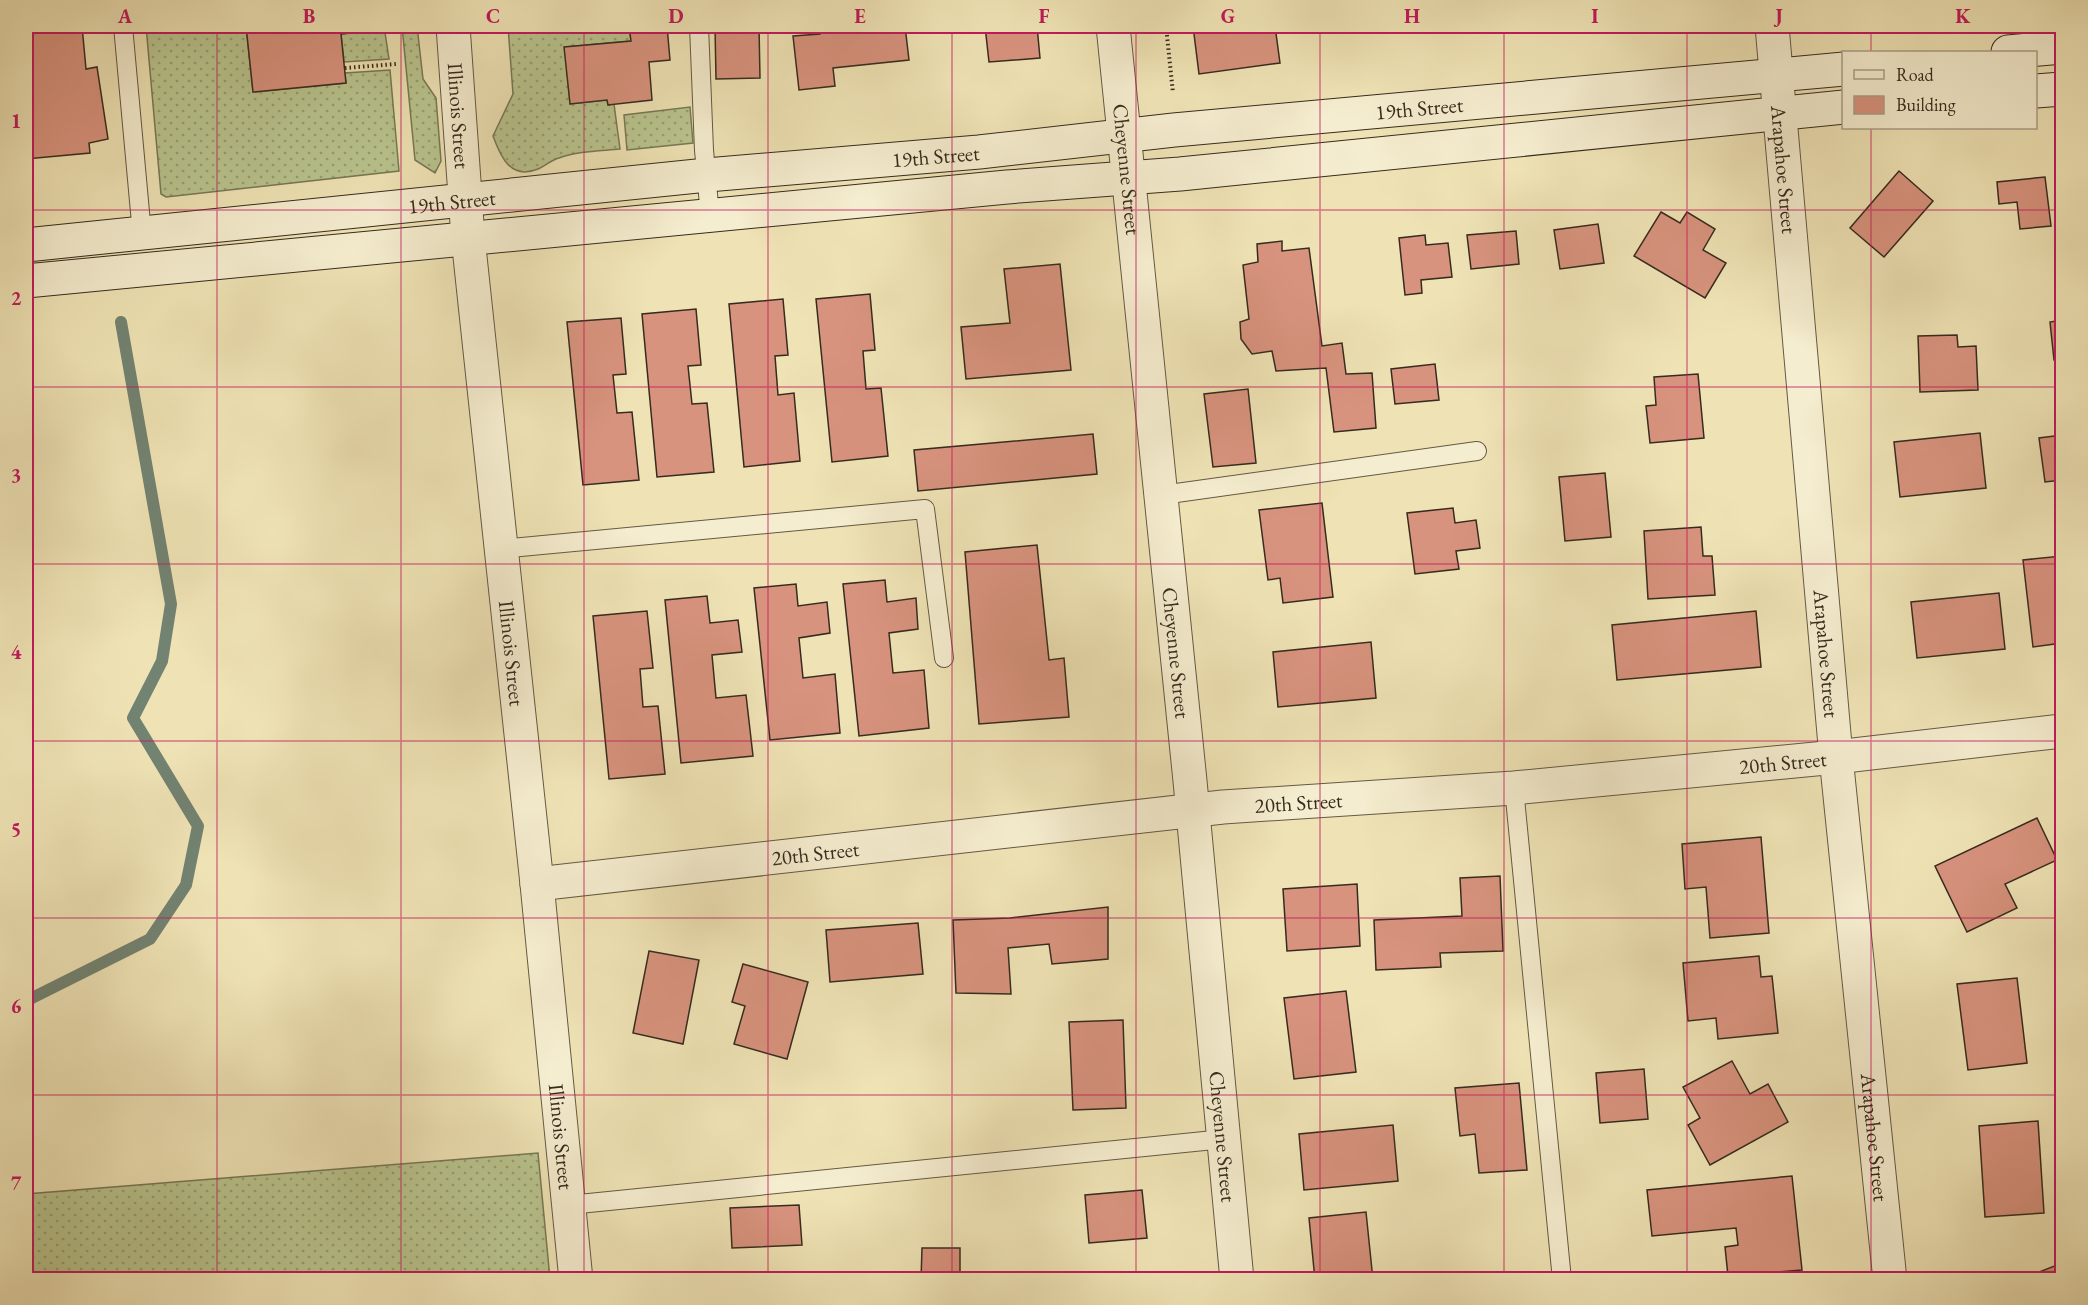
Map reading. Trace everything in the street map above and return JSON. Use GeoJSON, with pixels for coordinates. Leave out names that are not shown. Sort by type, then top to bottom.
{"type":"FeatureCollection","features":[{"type":"Feature","properties":{"kind":"street","name":"Illinois Street"},"geometry":{"type":"LineString","coordinates":[[453,26],[468,238],[537,884],[576,1280]]}},
{"type":"Feature","properties":{"kind":"street","name":"Cheyenne Street"},"geometry":{"type":"LineString","coordinates":[[1113,26],[1162,495],[1237,1280]]}},
{"type":"Feature","properties":{"kind":"street","name":"Arapahoe Street"},"geometry":{"type":"LineString","coordinates":[[1772,26],[1836,757],[1890,1280]]}},
{"type":"Feature","properties":{"kind":"street"},"geometry":{"type":"LineString","coordinates":[[2019,51],[2062,47]]}},
{"type":"Feature","properties":{"kind":"street","name":"19th Street"},"geometry":{"type":"LineString","coordinates":[[26,245],[707,175],[1842,69]]}},
{"type":"Feature","properties":{"kind":"street"},"geometry":{"type":"LineString","coordinates":[[2037,91],[2062,89]]}},
{"type":"Feature","properties":{"kind":"street","name":"19th Street"},"geometry":{"type":"LineString","coordinates":[[26,281],[1007,187],[1130,178],[1842,107]]}},
{"type":"Feature","properties":{"kind":"street","name":"20th Street"},"geometry":{"type":"LineString","coordinates":[[537,884],[1223,807],[1514,788],[1836,757],[2062,731]]}},
{"type":"Feature","properties":{"kind":"lane"},"geometry":{"type":"LineString","coordinates":[[123,26],[142,234]]}},
{"type":"Feature","properties":{"kind":"lane"},"geometry":{"type":"LineString","coordinates":[[699,26],[710,216]]}},
{"type":"Feature","properties":{"kind":"lane"},"geometry":{"type":"LineString","coordinates":[[1162,495],[1477,451]]}},
{"type":"Feature","properties":{"kind":"lane"},"geometry":{"type":"LineString","coordinates":[[500,549],[925,509],[945,658]]}},
{"type":"Feature","properties":{"kind":"lane"},"geometry":{"type":"LineString","coordinates":[[1514,788],[1562,1280]]}},
{"type":"Feature","properties":{"kind":"lane"},"geometry":{"type":"LineString","coordinates":[[569,1205],[1224,1139]]}},
{"type":"Feature","properties":{"kind":"path"},"geometry":{"type":"LineString","coordinates":[[1166,26],[1173,96]]}},
{"type":"Feature","properties":{"kind":"path"},"geometry":{"type":"LineString","coordinates":[[345,68],[396,64]]}},
{"type":"Feature","properties":{"kind":"green space"},"geometry":{"type":"Polygon","coordinates":[[[146,26],[246,26],[253,92],[346,83],[345,73],[390,70],[399,171],[166,197],[161,194],[146,26]]]}},
{"type":"Feature","properties":{"kind":"green space"},"geometry":{"type":"Polygon","coordinates":[[[366,26],[384,26],[389,59],[344,62],[341,34],[366,32],[366,26]]]}},
{"type":"Feature","properties":{"kind":"green space"},"geometry":{"type":"Polygon","coordinates":[[[402,26],[417,26],[423,79],[436,98],[441,161],[435,173],[415,160],[402,26]]]}},
{"type":"Feature","properties":{"kind":"green space"},"geometry":{"type":"Polygon","coordinates":[[[508,26],[518,28],[629,26],[631,41],[566,47],[570,104],[607,100],[608,105],[614,104],[620,149],[566,156],[529,172],[521,172],[508,165],[493,136],[513,94],[508,26]]]}},
{"type":"Feature","properties":{"kind":"green space"},"geometry":{"type":"Polygon","coordinates":[[[690,107],[693,143],[627,150],[624,115],[690,107]]]}},
{"type":"Feature","properties":{"kind":"green space"},"geometry":{"type":"Polygon","coordinates":[[[538,1153],[550,1279],[26,1279],[26,1194],[538,1153]]]}},
{"type":"Feature","properties":{"kind":"building"},"geometry":{"type":"Polygon","coordinates":[[[26,26],[82,26],[86,69],[97,67],[108,139],[89,143],[90,153],[26,159],[26,26]]]}},
{"type":"Feature","properties":{"kind":"building"},"geometry":{"type":"Polygon","coordinates":[[[246,26],[366,26],[366,31],[341,34],[346,83],[253,92],[246,26]]]}},
{"type":"Feature","properties":{"kind":"building"},"geometry":{"type":"Polygon","coordinates":[[[629,26],[667,26],[670,60],[649,62],[652,100],[608,105],[607,100],[570,104],[564,47],[631,41],[629,26]]]}},
{"type":"Feature","properties":{"kind":"building"},"geometry":{"type":"Polygon","coordinates":[[[715,26],[759,26],[760,78],[716,79],[715,26]]]}},
{"type":"Feature","properties":{"kind":"building"},"geometry":{"type":"Polygon","coordinates":[[[819,26],[905,26],[909,60],[833,68],[835,86],[799,90],[793,36],[820,34],[819,26]]]}},
{"type":"Feature","properties":{"kind":"building"},"geometry":{"type":"Polygon","coordinates":[[[985,26],[1037,26],[1040,58],[989,62],[985,26]]]}},
{"type":"Feature","properties":{"kind":"building"},"geometry":{"type":"Polygon","coordinates":[[[1193,26],[1275,26],[1280,63],[1199,74],[1193,26]]]}},
{"type":"Feature","properties":{"kind":"building"},"geometry":{"type":"Polygon","coordinates":[[[1899,171],[1933,201],[1884,257],[1850,228],[1899,171]]]}},
{"type":"Feature","properties":{"kind":"building"},"geometry":{"type":"Polygon","coordinates":[[[2045,177],[2051,226],[2020,229],[2017,202],[1999,204],[1997,182],[2045,177]]]}},
{"type":"Feature","properties":{"kind":"building"},"geometry":{"type":"Polygon","coordinates":[[[1661,212],[1680,223],[1687,212],[1715,229],[1703,250],[1726,263],[1705,298],[1634,256],[1661,212]]]}},
{"type":"Feature","properties":{"kind":"building"},"geometry":{"type":"Polygon","coordinates":[[[1598,224],[1604,263],[1560,269],[1554,230],[1598,224]]]}},
{"type":"Feature","properties":{"kind":"building"},"geometry":{"type":"Polygon","coordinates":[[[1516,231],[1519,264],[1471,269],[1467,235],[1516,231]]]}},
{"type":"Feature","properties":{"kind":"building"},"geometry":{"type":"Polygon","coordinates":[[[1425,235],[1426,245],[1448,243],[1452,277],[1421,280],[1422,293],[1405,295],[1399,238],[1425,235]]]}},
{"type":"Feature","properties":{"kind":"building"},"geometry":{"type":"Polygon","coordinates":[[[1282,241],[1282,251],[1309,248],[1322,346],[1342,343],[1346,374],[1372,373],[1376,428],[1334,432],[1326,368],[1276,371],[1272,351],[1252,354],[1241,339],[1240,322],[1249,319],[1243,265],[1258,262],[1257,244],[1282,241]]]}},
{"type":"Feature","properties":{"kind":"building"},"geometry":{"type":"Polygon","coordinates":[[[1060,264],[1071,370],[966,379],[961,327],[1010,323],[1004,269],[1060,264]]]}},
{"type":"Feature","properties":{"kind":"building"},"geometry":{"type":"Polygon","coordinates":[[[870,294],[875,350],[863,351],[866,389],[881,388],[888,456],[832,462],[816,299],[870,294]]]}},
{"type":"Feature","properties":{"kind":"building"},"geometry":{"type":"Polygon","coordinates":[[[783,299],[788,355],[775,356],[778,395],[794,393],[800,461],[744,467],[729,304],[783,299]]]}},
{"type":"Feature","properties":{"kind":"building"},"geometry":{"type":"Polygon","coordinates":[[[696,309],[701,365],[688,366],[692,404],[707,403],[714,472],[657,477],[642,314],[696,309]]]}},
{"type":"Feature","properties":{"kind":"building"},"geometry":{"type":"Polygon","coordinates":[[[621,318],[626,374],[613,375],[617,413],[632,412],[639,480],[583,485],[567,322],[621,318]]]}},
{"type":"Feature","properties":{"kind":"building"},"geometry":{"type":"Polygon","coordinates":[[[2062,320],[2062,359],[2054,360],[2050,322],[2062,320]]]}},
{"type":"Feature","properties":{"kind":"building"},"geometry":{"type":"Polygon","coordinates":[[[1957,335],[1958,347],[1976,346],[1978,390],[1920,392],[1918,336],[1957,335]]]}},
{"type":"Feature","properties":{"kind":"building"},"geometry":{"type":"Polygon","coordinates":[[[1435,364],[1439,400],[1395,404],[1391,369],[1435,364]]]}},
{"type":"Feature","properties":{"kind":"building"},"geometry":{"type":"Polygon","coordinates":[[[1698,374],[1704,438],[1650,443],[1646,406],[1656,405],[1654,377],[1698,374]]]}},
{"type":"Feature","properties":{"kind":"building"},"geometry":{"type":"Polygon","coordinates":[[[1248,389],[1256,463],[1213,467],[1204,394],[1248,389]]]}},
{"type":"Feature","properties":{"kind":"building"},"geometry":{"type":"Polygon","coordinates":[[[1980,433],[1986,488],[1900,497],[1894,442],[1980,433]]]}},
{"type":"Feature","properties":{"kind":"building"},"geometry":{"type":"Polygon","coordinates":[[[1093,434],[1097,474],[918,491],[914,450],[1093,434]]]}},
{"type":"Feature","properties":{"kind":"building"},"geometry":{"type":"Polygon","coordinates":[[[2062,435],[2062,480],[2045,482],[2039,438],[2062,435]]]}},
{"type":"Feature","properties":{"kind":"building"},"geometry":{"type":"Polygon","coordinates":[[[1605,473],[1611,537],[1565,541],[1559,477],[1605,473]]]}},
{"type":"Feature","properties":{"kind":"building"},"geometry":{"type":"Polygon","coordinates":[[[1322,503],[1333,597],[1283,603],[1280,578],[1268,580],[1259,510],[1322,503]]]}},
{"type":"Feature","properties":{"kind":"building"},"geometry":{"type":"Polygon","coordinates":[[[1453,508],[1455,523],[1476,520],[1480,548],[1456,551],[1459,569],[1415,574],[1407,513],[1453,508]]]}},
{"type":"Feature","properties":{"kind":"building"},"geometry":{"type":"Polygon","coordinates":[[[1701,527],[1703,556],[1712,556],[1715,595],[1648,599],[1644,531],[1701,527]]]}},
{"type":"Feature","properties":{"kind":"building"},"geometry":{"type":"Polygon","coordinates":[[[1037,545],[1049,660],[1064,658],[1069,717],[979,724],[965,552],[1037,545]]]}},
{"type":"Feature","properties":{"kind":"building"},"geometry":{"type":"Polygon","coordinates":[[[2062,556],[2062,643],[2033,647],[2023,560],[2062,556]]]}},
{"type":"Feature","properties":{"kind":"building"},"geometry":{"type":"Polygon","coordinates":[[[885,580],[887,602],[916,598],[918,629],[889,633],[893,673],[924,670],[929,728],[859,736],[843,584],[885,580]]]}},
{"type":"Feature","properties":{"kind":"building"},"geometry":{"type":"Polygon","coordinates":[[[796,584],[798,606],[827,602],[830,633],[799,638],[803,678],[835,674],[840,733],[770,740],[754,588],[796,584]]]}},
{"type":"Feature","properties":{"kind":"building"},"geometry":{"type":"Polygon","coordinates":[[[1999,593],[2005,649],[1917,658],[1911,602],[1999,593]]]}},
{"type":"Feature","properties":{"kind":"building"},"geometry":{"type":"Polygon","coordinates":[[[707,596],[710,623],[738,620],[742,652],[712,655],[716,698],[746,695],[753,756],[681,763],[665,600],[707,596]]]}},
{"type":"Feature","properties":{"kind":"building"},"geometry":{"type":"Polygon","coordinates":[[[647,611],[653,668],[640,669],[643,707],[658,706],[665,774],[609,779],[593,616],[647,611]]]}},
{"type":"Feature","properties":{"kind":"building"},"geometry":{"type":"Polygon","coordinates":[[[1756,611],[1761,667],[1617,680],[1612,625],[1756,611]]]}},
{"type":"Feature","properties":{"kind":"building"},"geometry":{"type":"Polygon","coordinates":[[[1371,642],[1376,698],[1278,707],[1273,652],[1371,642]]]}},
{"type":"Feature","properties":{"kind":"building"},"geometry":{"type":"Polygon","coordinates":[[[2037,818],[2057,860],[2005,884],[2017,908],[1967,932],[1935,866],[2037,818]]]}},
{"type":"Feature","properties":{"kind":"building"},"geometry":{"type":"Polygon","coordinates":[[[1761,837],[1769,933],[1710,938],[1706,887],[1685,889],[1682,844],[1761,837]]]}},
{"type":"Feature","properties":{"kind":"building"},"geometry":{"type":"Polygon","coordinates":[[[1500,876],[1503,951],[1440,953],[1441,967],[1376,970],[1374,920],[1462,916],[1460,878],[1500,876]]]}},
{"type":"Feature","properties":{"kind":"building"},"geometry":{"type":"Polygon","coordinates":[[[1357,884],[1360,946],[1287,951],[1283,889],[1357,884]]]}},
{"type":"Feature","properties":{"kind":"building"},"geometry":{"type":"Polygon","coordinates":[[[1108,907],[1108,959],[1052,964],[1049,944],[1008,948],[1011,994],[956,993],[953,920],[1010,918],[1108,907]]]}},
{"type":"Feature","properties":{"kind":"building"},"geometry":{"type":"Polygon","coordinates":[[[918,923],[923,974],[830,982],[826,930],[918,923]]]}},
{"type":"Feature","properties":{"kind":"building"},"geometry":{"type":"Polygon","coordinates":[[[649,951],[699,960],[683,1044],[633,1033],[649,951]]]}},
{"type":"Feature","properties":{"kind":"building"},"geometry":{"type":"Polygon","coordinates":[[[1759,956],[1761,977],[1772,976],[1778,1033],[1718,1039],[1716,1018],[1688,1021],[1683,963],[1759,956]]]}},
{"type":"Feature","properties":{"kind":"building"},"geometry":{"type":"Polygon","coordinates":[[[743,964],[808,982],[787,1059],[734,1044],[745,1006],[732,1002],[743,964]]]}},
{"type":"Feature","properties":{"kind":"building"},"geometry":{"type":"Polygon","coordinates":[[[2017,978],[2027,1063],[1968,1070],[1957,984],[2017,978]]]}},
{"type":"Feature","properties":{"kind":"building"},"geometry":{"type":"Polygon","coordinates":[[[1346,991],[1356,1072],[1294,1079],[1284,998],[1346,991]]]}},
{"type":"Feature","properties":{"kind":"building"},"geometry":{"type":"Polygon","coordinates":[[[1123,1020],[1126,1108],[1073,1110],[1069,1022],[1123,1020]]]}},
{"type":"Feature","properties":{"kind":"building"},"geometry":{"type":"Polygon","coordinates":[[[1732,1061],[1750,1094],[1768,1084],[1788,1122],[1710,1165],[1688,1125],[1700,1118],[1683,1087],[1732,1061]]]}},
{"type":"Feature","properties":{"kind":"building"},"geometry":{"type":"Polygon","coordinates":[[[1644,1069],[1648,1119],[1600,1123],[1596,1073],[1644,1069]]]}},
{"type":"Feature","properties":{"kind":"building"},"geometry":{"type":"Polygon","coordinates":[[[1519,1083],[1527,1170],[1479,1173],[1475,1134],[1460,1136],[1455,1088],[1519,1083]]]}},
{"type":"Feature","properties":{"kind":"building"},"geometry":{"type":"Polygon","coordinates":[[[2038,1121],[2044,1213],[1985,1217],[1979,1126],[2038,1121]]]}},
{"type":"Feature","properties":{"kind":"building"},"geometry":{"type":"Polygon","coordinates":[[[1393,1125],[1398,1181],[1304,1190],[1299,1134],[1393,1125]]]}},
{"type":"Feature","properties":{"kind":"building"},"geometry":{"type":"Polygon","coordinates":[[[1792,1176],[1802,1270],[1728,1276],[1725,1247],[1738,1245],[1736,1228],[1652,1236],[1647,1190],[1792,1176]]]}},
{"type":"Feature","properties":{"kind":"building"},"geometry":{"type":"Polygon","coordinates":[[[1142,1190],[1147,1238],[1089,1243],[1085,1195],[1142,1190]]]}},
{"type":"Feature","properties":{"kind":"building"},"geometry":{"type":"Polygon","coordinates":[[[799,1205],[802,1245],[732,1248],[730,1208],[799,1205]]]}},
{"type":"Feature","properties":{"kind":"building"},"geometry":{"type":"Polygon","coordinates":[[[1366,1212],[1373,1280],[1315,1280],[1309,1218],[1366,1212]]]}},
{"type":"Feature","properties":{"kind":"building"},"geometry":{"type":"Polygon","coordinates":[[[922,1248],[960,1248],[960,1280],[921,1280],[922,1248]]]}},
{"type":"Feature","properties":{"kind":"building"},"geometry":{"type":"Polygon","coordinates":[[[2062,1263],[2062,1280],[2019,1280],[2062,1263]]]}},
{"type":"Feature","properties":{"kind":"waterway"},"geometry":{"type":"LineString","coordinates":[[26,1001],[150,939],[186,885],[198,826],[133,718],[162,661],[171,604],[121,322]]}}]}
